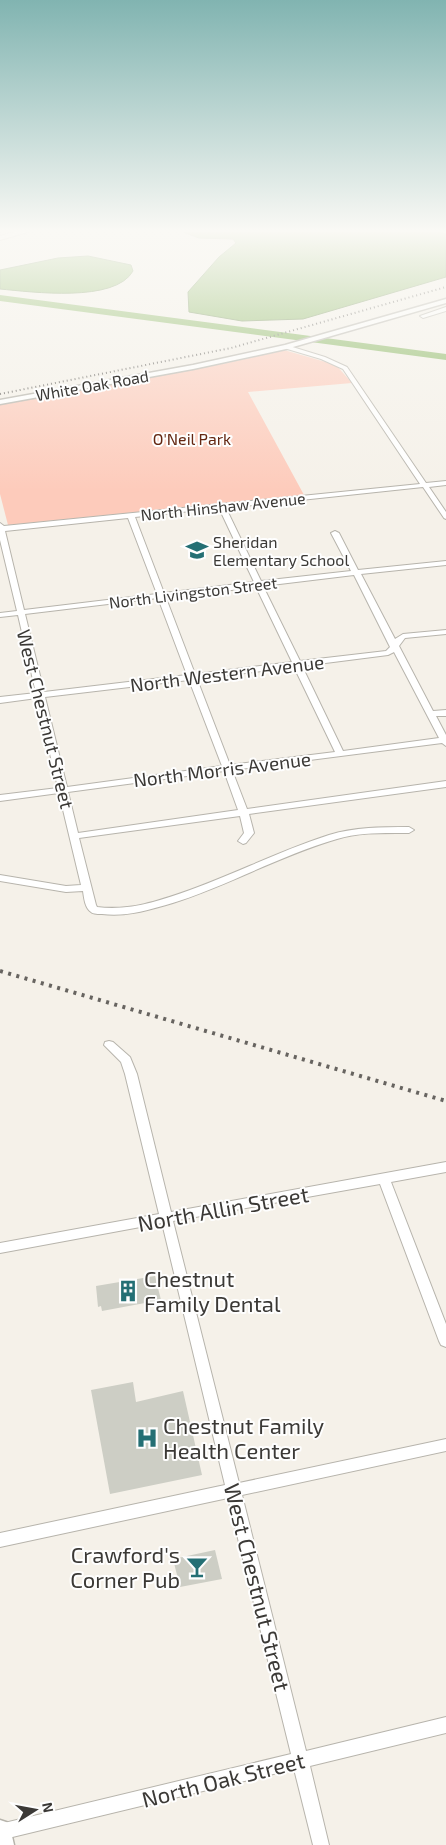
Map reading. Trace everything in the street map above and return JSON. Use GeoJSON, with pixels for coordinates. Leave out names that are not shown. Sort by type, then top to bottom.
{"type":"FeatureCollection","features":[{"type":"Feature","properties":{"kind":"main road"},"geometry":{"type":"LineString","coordinates":[[0,1832],[1,1845]]}},
{"type":"Feature","properties":{"kind":"street","name":"White Oak Road"},"geometry":{"type":"LineString","coordinates":[[0,402],[201,366],[286,347],[387,318]]}},
{"type":"Feature","properties":{"kind":"street"},"geometry":{"type":"LineString","coordinates":[[286,347],[323,358],[344,368],[446,517]]}},
{"type":"Feature","properties":{"kind":"street","name":"North Hinshaw Avenue"},"geometry":{"type":"LineString","coordinates":[[0,528],[446,483]]}},
{"type":"Feature","properties":{"kind":"street"},"geometry":{"type":"LineString","coordinates":[[222,507],[340,754]]}},
{"type":"Feature","properties":{"kind":"street"},"geometry":{"type":"LineString","coordinates":[[131,516],[244,813],[249,830],[242,841]]}},
{"type":"Feature","properties":{"kind":"street","name":"West Chestnut Street"},"geometry":{"type":"LineString","coordinates":[[0,528],[91,906],[96,911],[122,913],[154,905],[336,836],[366,832],[409,830]]}},
{"type":"Feature","properties":{"kind":"street"},"geometry":{"type":"LineString","coordinates":[[335,533],[445,742]]}},
{"type":"Feature","properties":{"kind":"street","name":"North Livingston Street"},"geometry":{"type":"LineString","coordinates":[[0,615],[162,597],[355,572],[446,563]]}},
{"type":"Feature","properties":{"kind":"street","name":"North Western Avenue"},"geometry":{"type":"LineString","coordinates":[[0,700],[388,653],[393,650],[398,639],[403,636],[446,632]]}},
{"type":"Feature","properties":{"kind":"street"},"geometry":{"type":"LineString","coordinates":[[431,714],[446,713]]}},
{"type":"Feature","properties":{"kind":"street","name":"North Morris Avenue"},"geometry":{"type":"LineString","coordinates":[[0,798],[445,742]]}},
{"type":"Feature","properties":{"kind":"street"},"geometry":{"type":"LineString","coordinates":[[74,836],[446,784]]}},
{"type":"Feature","properties":{"kind":"street"},"geometry":{"type":"LineString","coordinates":[[0,878],[66,889],[87,888]]}},
{"type":"Feature","properties":{"kind":"street","name":"West Chestnut Street"},"geometry":{"type":"LineString","coordinates":[[109,1045],[126,1060],[131,1074],[321,1845]]}},
{"type":"Feature","properties":{"kind":"street","name":"North Allin Street"},"geometry":{"type":"LineString","coordinates":[[0,1248],[446,1167]]}},
{"type":"Feature","properties":{"kind":"street"},"geometry":{"type":"LineString","coordinates":[[384,1178],[446,1341]]}},
{"type":"Feature","properties":{"kind":"street"},"geometry":{"type":"LineString","coordinates":[[0,1540],[446,1445]]}},
{"type":"Feature","properties":{"kind":"street","name":"North Oak Street"},"geometry":{"type":"LineString","coordinates":[[0,1832],[446,1726]]}},
{"type":"Feature","properties":{"kind":"green space","name":"O'Neil Park"},"geometry":{"type":"Polygon","coordinates":[[[284,350],[336,365],[352,383],[248,392],[304,495],[8,525],[0,494],[0,405],[227,363],[284,350]]]}},
{"type":"Feature","properties":{"kind":"shaded area"},"geometry":{"type":"Polygon","coordinates":[[[225,318],[306,318],[303,319],[242,321],[225,318]]]}},
{"type":"Feature","properties":{"kind":"building","name":"Chestnut Family Dental"},"geometry":{"type":"Polygon","coordinates":[[[155,1276],[161,1300],[102,1311],[101,1306],[98,1307],[96,1286],[155,1276]]]}},
{"type":"Feature","properties":{"kind":"building","name":"Chestnut Family Health Center"},"geometry":{"type":"Polygon","coordinates":[[[133,1382],[136,1402],[183,1391],[202,1475],[110,1494],[91,1390],[133,1382]]]}},
{"type":"Feature","properties":{"kind":"building","name":"Crawford's Corner Pub"},"geometry":{"type":"Polygon","coordinates":[[[215,1550],[222,1579],[180,1587],[173,1559],[215,1550]]]}},
{"type":"Feature","properties":{"kind":"waterway"},"geometry":{"type":"LineString","coordinates":[[152,318],[446,357]]}},
{"type":"Feature","properties":{"kind":"railway"},"geometry":{"type":"LineString","coordinates":[[0,394],[231,348],[336,318]]}},
{"type":"Feature","properties":{"kind":"railway"},"geometry":{"type":"LineString","coordinates":[[0,971],[446,1101]]}},
{"type":"Feature","properties":{"kind":"place","name":"Sheridan Elementary School"},"geometry":{"type":"Point","coordinates":[197,550]}},
{"type":"Feature","properties":{"kind":"place","name":"Chestnut Family Dental"},"geometry":{"type":"Point","coordinates":[128,1291]}},
{"type":"Feature","properties":{"kind":"place","name":"Chestnut Family Health Center"},"geometry":{"type":"Point","coordinates":[147,1438]}},
{"type":"Feature","properties":{"kind":"place","name":"Crawford's Corner Pub"},"geometry":{"type":"Point","coordinates":[197,1567]}}]}
